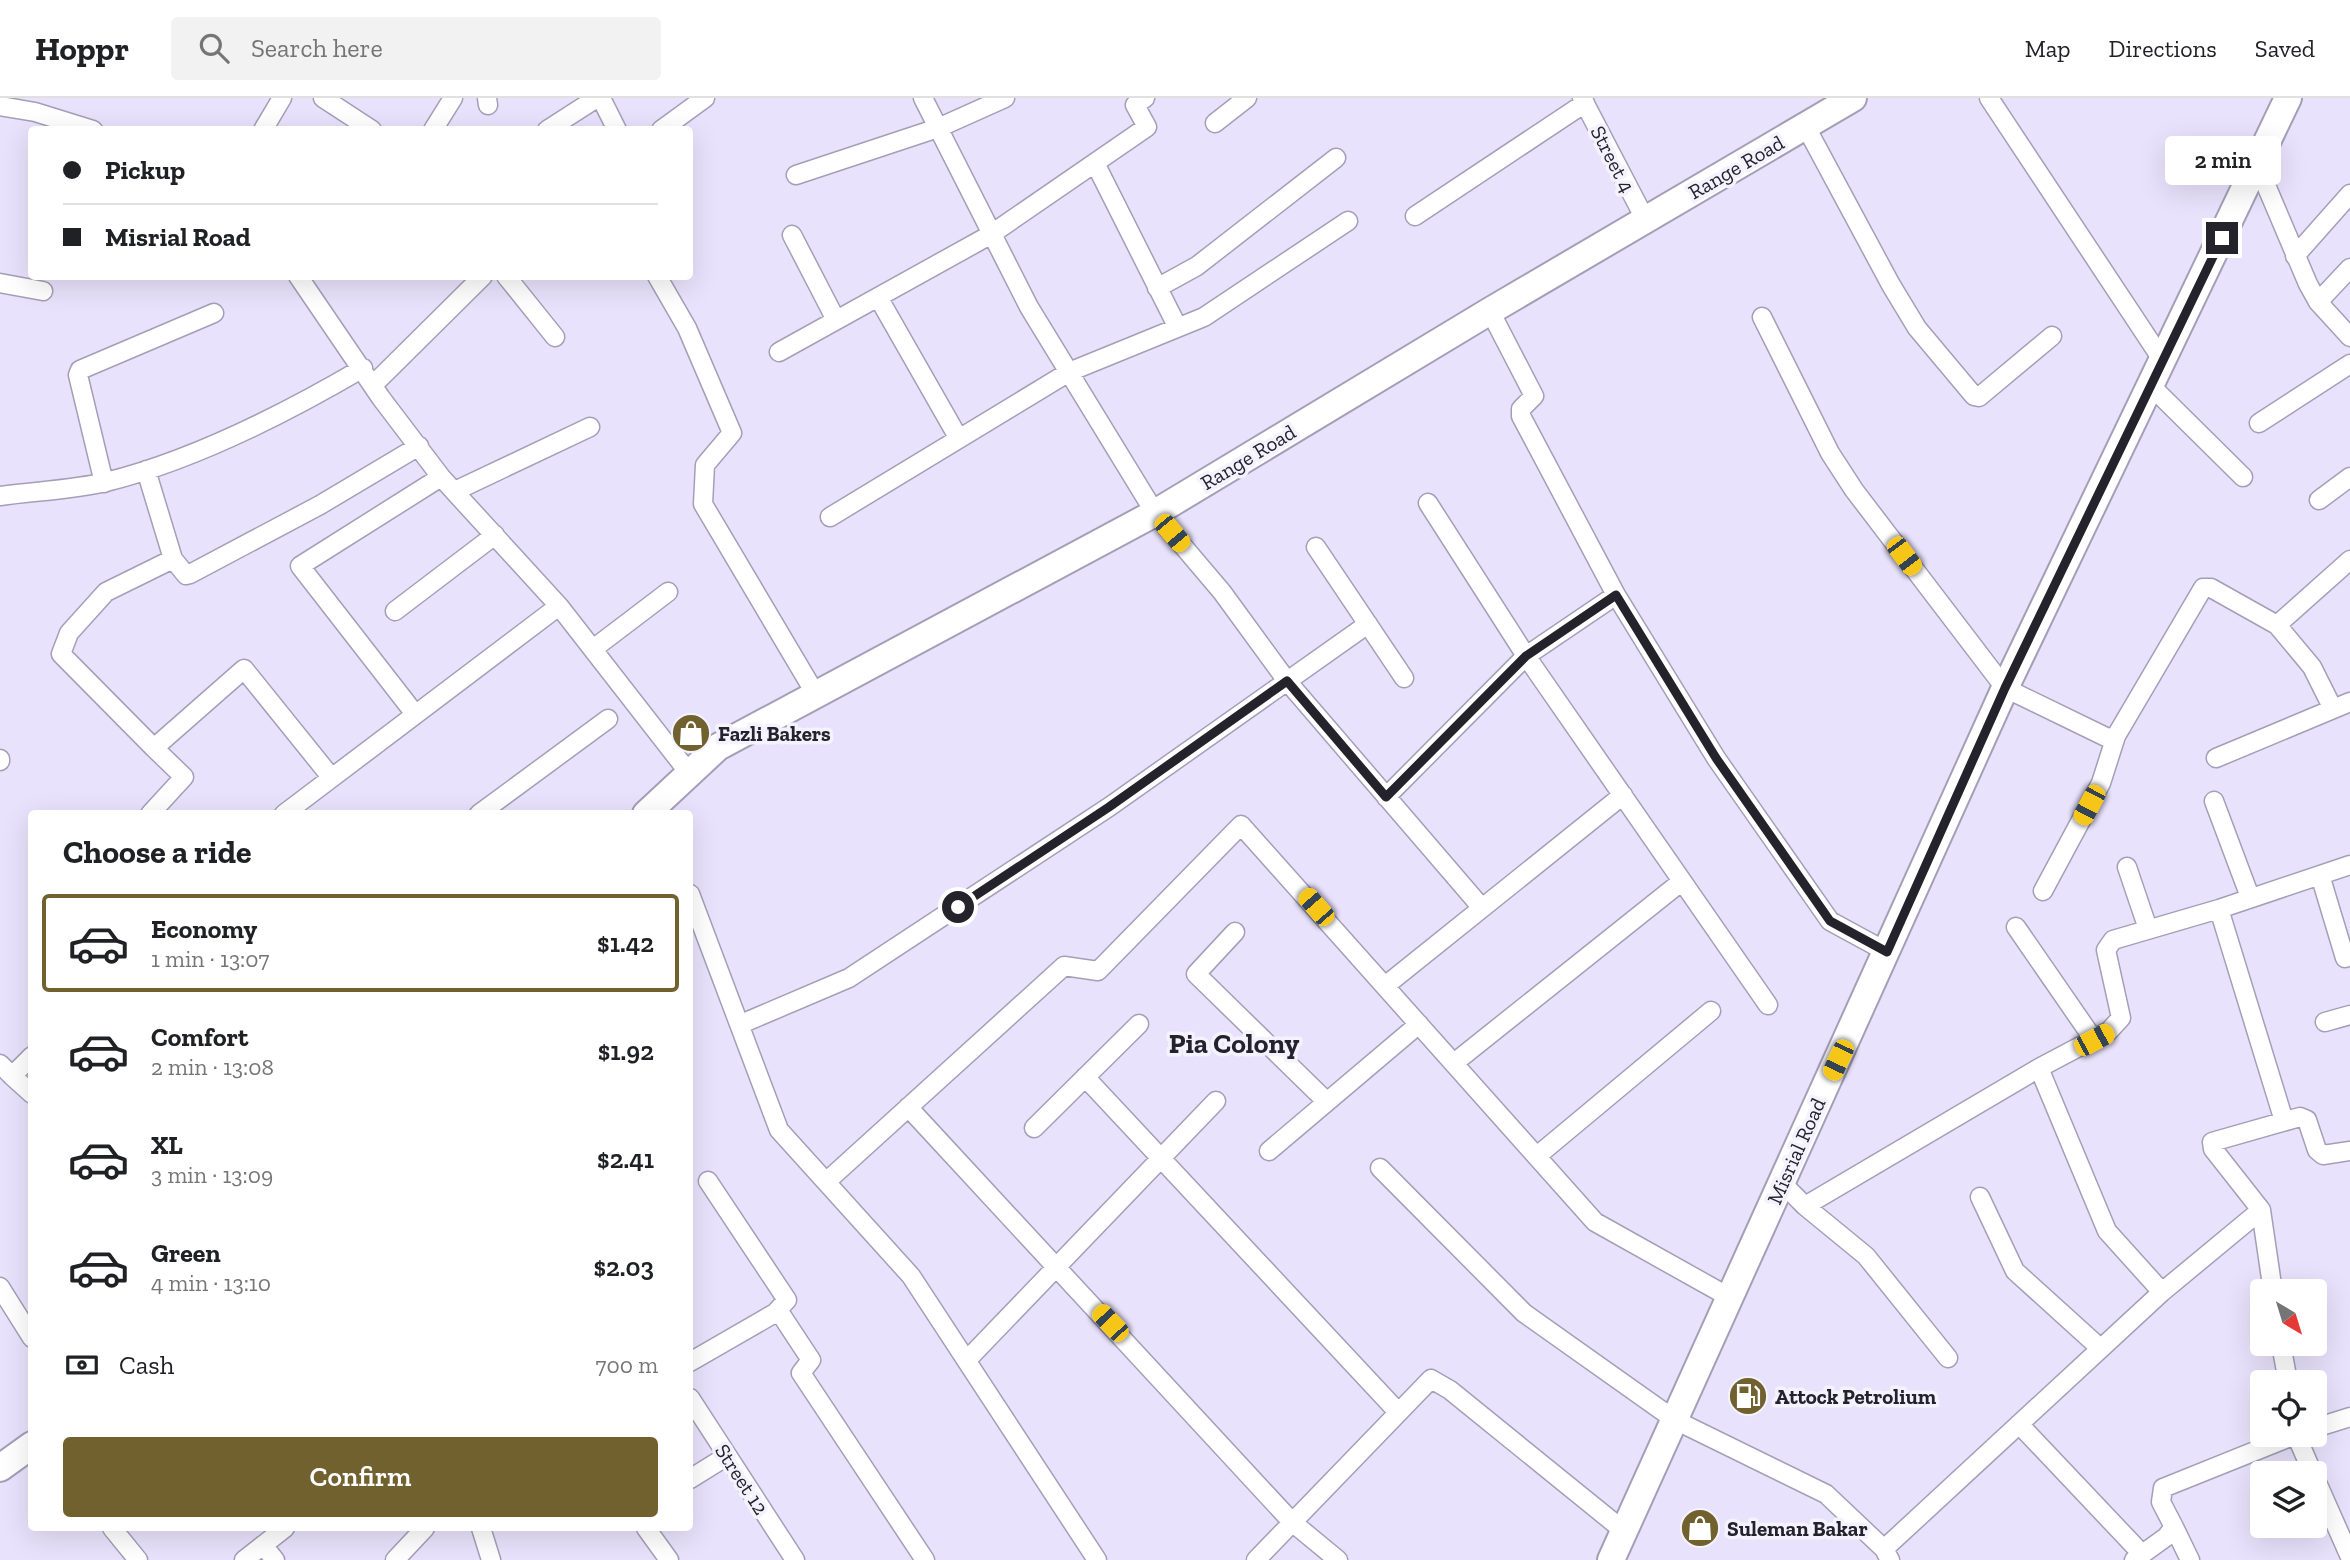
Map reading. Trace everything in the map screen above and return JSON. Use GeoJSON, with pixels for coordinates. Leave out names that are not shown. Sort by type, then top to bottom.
{"type":"FeatureCollection","features":[{"type":"Feature","properties":{"kind":"main road","name":"Range Road"},"geometry":{"type":"LineString","coordinates":[[655,810],[718,747],[1155,513],[1490,311],[1853,98]]}},
{"type":"Feature","properties":{"kind":"main road","name":"Misrial Road"},"geometry":{"type":"LineString","coordinates":[[1611,1560],[2005,688],[2288,98]]}},
{"type":"Feature","properties":{"kind":"main road"},"geometry":{"type":"LineString","coordinates":[[0,1468],[28,1448]]}},
{"type":"Feature","properties":{"kind":"street"},"geometry":{"type":"LineString","coordinates":[[265,126],[282,98]]}},
{"type":"Feature","properties":{"kind":"street"},"geometry":{"type":"LineString","coordinates":[[323,98],[365,126]]}},
{"type":"Feature","properties":{"kind":"street"},"geometry":{"type":"LineString","coordinates":[[436,126],[453,98]]}},
{"type":"Feature","properties":{"kind":"street"},"geometry":{"type":"LineString","coordinates":[[554,126],[599,98],[615,126]]}},
{"type":"Feature","properties":{"kind":"street"},"geometry":{"type":"LineString","coordinates":[[666,126],[705,98]]}},
{"type":"Feature","properties":{"kind":"street"},"geometry":{"type":"LineString","coordinates":[[923,98],[990,235],[1155,513],[1222,592],[1287,681],[1482,908]]}},
{"type":"Feature","properties":{"kind":"street"},"geometry":{"type":"LineString","coordinates":[[796,175],[938,128],[1005,98]]}},
{"type":"Feature","properties":{"kind":"street"},"geometry":{"type":"LineString","coordinates":[[779,352],[990,235],[1147,127],[1135,105],[1145,98]]}},
{"type":"Feature","properties":{"kind":"street"},"geometry":{"type":"LineString","coordinates":[[1215,123],[1247,98]]}},
{"type":"Feature","properties":{"kind":"street"},"geometry":{"type":"LineString","coordinates":[[1989,98],[2163,361]]}},
{"type":"Feature","properties":{"kind":"street"},"geometry":{"type":"LineString","coordinates":[[1415,216],[1583,101]]}},
{"type":"Feature","properties":{"kind":"street","name":"Street 4"},"geometry":{"type":"LineString","coordinates":[[1583,101],[1645,219]]}},
{"type":"Feature","properties":{"kind":"street"},"geometry":{"type":"LineString","coordinates":[[0,106],[35,112],[80,126]]}},
{"type":"Feature","properties":{"kind":"street"},"geometry":{"type":"LineString","coordinates":[[1806,127],[1917,328],[1974,396],[1979,397],[2052,336]]}},
{"type":"Feature","properties":{"kind":"street"},"geometry":{"type":"LineString","coordinates":[[1157,288],[1197,266],[1336,158]]}},
{"type":"Feature","properties":{"kind":"street"},"geometry":{"type":"LineString","coordinates":[[1095,163],[1177,326]]}},
{"type":"Feature","properties":{"kind":"street"},"geometry":{"type":"LineString","coordinates":[[2258,164],[2295,256],[2318,302],[2350,337]]}},
{"type":"Feature","properties":{"kind":"street"},"geometry":{"type":"LineString","coordinates":[[2295,256],[2350,194]]}},
{"type":"Feature","properties":{"kind":"street"},"geometry":{"type":"LineString","coordinates":[[830,517],[1069,372],[1204,317],[1348,221]]}},
{"type":"Feature","properties":{"kind":"street"},"geometry":{"type":"LineString","coordinates":[[792,235],[836,320]]}},
{"type":"Feature","properties":{"kind":"street"},"geometry":{"type":"LineString","coordinates":[[2318,302],[2350,268]]}},
{"type":"Feature","properties":{"kind":"street"},"geometry":{"type":"LineString","coordinates":[[301,280],[441,477],[558,606],[689,774]]}},
{"type":"Feature","properties":{"kind":"street"},"geometry":{"type":"LineString","coordinates":[[373,385],[479,280]]}},
{"type":"Feature","properties":{"kind":"street"},"geometry":{"type":"LineString","coordinates":[[509,280],[555,337]]}},
{"type":"Feature","properties":{"kind":"street"},"geometry":{"type":"LineString","coordinates":[[659,280],[687,328],[732,433],[705,465],[703,504],[815,693]]}},
{"type":"Feature","properties":{"kind":"street"},"geometry":{"type":"LineString","coordinates":[[0,283],[43,290]]}},
{"type":"Feature","properties":{"kind":"street"},"geometry":{"type":"LineString","coordinates":[[878,297],[959,439]]}},
{"type":"Feature","properties":{"kind":"street"},"geometry":{"type":"LineString","coordinates":[[1490,311],[1534,396],[1521,409],[1521,416],[1616,595],[1716,758],[1830,921],[1887,952]]}},
{"type":"Feature","properties":{"kind":"street"},"geometry":{"type":"LineString","coordinates":[[104,482],[78,375],[80,370],[215,313]]}},
{"type":"Feature","properties":{"kind":"street"},"geometry":{"type":"LineString","coordinates":[[1762,317],[1830,453],[1854,490],[2005,688],[2108,738],[2116,736]]}},
{"type":"Feature","properties":{"kind":"street"},"geometry":{"type":"LineString","coordinates":[[2259,423],[2350,364]]}},
{"type":"Feature","properties":{"kind":"street"},"geometry":{"type":"LineString","coordinates":[[0,496],[104,482],[146,470],[309,400],[363,368]]}},
{"type":"Feature","properties":{"kind":"street"},"geometry":{"type":"LineString","coordinates":[[2151,386],[2243,477]]}},
{"type":"Feature","properties":{"kind":"street"},"geometry":{"type":"LineString","coordinates":[[455,491],[590,427]]}},
{"type":"Feature","properties":{"kind":"street"},"geometry":{"type":"LineString","coordinates":[[146,470],[173,559],[186,575],[419,446]]}},
{"type":"Feature","properties":{"kind":"street"},"geometry":{"type":"LineString","coordinates":[[415,714],[300,566],[441,477]]}},
{"type":"Feature","properties":{"kind":"street"},"geometry":{"type":"LineString","coordinates":[[2319,500],[2350,477]]}},
{"type":"Feature","properties":{"kind":"street"},"geometry":{"type":"LineString","coordinates":[[1428,502],[1526,656],[1769,1005]]}},
{"type":"Feature","properties":{"kind":"street"},"geometry":{"type":"LineString","coordinates":[[395,611],[495,535]]}},
{"type":"Feature","properties":{"kind":"street"},"geometry":{"type":"LineString","coordinates":[[1316,547],[1404,678]]}},
{"type":"Feature","properties":{"kind":"street"},"geometry":{"type":"LineString","coordinates":[[154,810],[184,776],[61,654],[61,648],[69,633],[106,592],[173,559]]}},
{"type":"Feature","properties":{"kind":"street"},"geometry":{"type":"LineString","coordinates":[[2277,625],[2350,560]]}},
{"type":"Feature","properties":{"kind":"street"},"geometry":{"type":"LineString","coordinates":[[2043,891],[2101,783],[2116,736],[2203,588],[2211,588],[2277,625],[2312,667],[2333,709]]}},
{"type":"Feature","properties":{"kind":"street"},"geometry":{"type":"LineString","coordinates":[[593,649],[668,592]]}},
{"type":"Feature","properties":{"kind":"street"},"geometry":{"type":"LineString","coordinates":[[1386,797],[1526,656],[1616,595]]}},
{"type":"Feature","properties":{"kind":"street"},"geometry":{"type":"LineString","coordinates":[[291,810],[331,777],[558,606]]}},
{"type":"Feature","properties":{"kind":"street"},"geometry":{"type":"LineString","coordinates":[[741,1024],[849,978],[1109,807],[1368,624]]}},
{"type":"Feature","properties":{"kind":"street"},"geometry":{"type":"LineString","coordinates":[[154,748],[244,669],[331,777]]}},
{"type":"Feature","properties":{"kind":"street"},"geometry":{"type":"LineString","coordinates":[[2216,758],[2350,702]]}},
{"type":"Feature","properties":{"kind":"street"},"geometry":{"type":"LineString","coordinates":[[500,808],[608,719]]}},
{"type":"Feature","properties":{"kind":"street"},"geometry":{"type":"LineString","coordinates":[[1385,986],[1623,794]]}},
{"type":"Feature","properties":{"kind":"street"},"geometry":{"type":"LineString","coordinates":[[2214,801],[2250,897]]}},
{"type":"Feature","properties":{"kind":"street"},"geometry":{"type":"LineString","coordinates":[[826,1182],[1064,965],[1098,971],[1241,825],[1595,1222],[1729,1297]]}},
{"type":"Feature","properties":{"kind":"street"},"geometry":{"type":"LineString","coordinates":[[1805,1206],[2039,1068],[2115,1027],[2121,1018],[2106,950],[2109,944],[2121,936],[2218,909],[2350,865]]}},
{"type":"Feature","properties":{"kind":"street"},"geometry":{"type":"LineString","coordinates":[[2127,867],[2148,929]]}},
{"type":"Feature","properties":{"kind":"street"},"geometry":{"type":"LineString","coordinates":[[2320,875],[2345,957]]}},
{"type":"Feature","properties":{"kind":"street"},"geometry":{"type":"LineString","coordinates":[[1454,1063],[1681,882]]}},
{"type":"Feature","properties":{"kind":"street"},"geometry":{"type":"LineString","coordinates":[[693,902],[779,1130],[911,1276],[1097,1560]]}},
{"type":"Feature","properties":{"kind":"street"},"geometry":{"type":"LineString","coordinates":[[2218,909],[2284,1121]]}},
{"type":"Feature","properties":{"kind":"street"},"geometry":{"type":"LineString","coordinates":[[2016,927],[2094,1040]]}},
{"type":"Feature","properties":{"kind":"street"},"geometry":{"type":"LineString","coordinates":[[1235,932],[1196,974],[1327,1102]]}},
{"type":"Feature","properties":{"kind":"street"},"geometry":{"type":"LineString","coordinates":[[1537,1156],[1711,1010]]}},
{"type":"Feature","properties":{"kind":"street"},"geometry":{"type":"LineString","coordinates":[[2325,1022],[2350,1015]]}},
{"type":"Feature","properties":{"kind":"street"},"geometry":{"type":"LineString","coordinates":[[1034,1128],[1139,1024]]}},
{"type":"Feature","properties":{"kind":"street"},"geometry":{"type":"LineString","coordinates":[[1269,1151],[1419,1024]]}},
{"type":"Feature","properties":{"kind":"street"},"geometry":{"type":"LineString","coordinates":[[28,1058],[6,1070],[28,1090]]}},
{"type":"Feature","properties":{"kind":"street"},"geometry":{"type":"LineString","coordinates":[[2039,1068],[2107,1231],[2162,1292]]}},
{"type":"Feature","properties":{"kind":"street"},"geometry":{"type":"LineString","coordinates":[[1085,1077],[1398,1412]]}},
{"type":"Feature","properties":{"kind":"street"},"geometry":{"type":"LineString","coordinates":[[967,1360],[1216,1101]]}},
{"type":"Feature","properties":{"kind":"street"},"geometry":{"type":"LineString","coordinates":[[908,1107],[1292,1522],[1338,1560]]}},
{"type":"Feature","properties":{"kind":"street"},"geometry":{"type":"LineString","coordinates":[[2271,1279],[2262,1210],[2213,1149],[2212,1142],[2300,1116],[2307,1120],[2317,1150],[2323,1155],[2350,1151]]}},
{"type":"Feature","properties":{"kind":"street"},"geometry":{"type":"LineString","coordinates":[[1380,1168],[1524,1313],[1675,1420],[1826,1494],[1887,1554],[2019,1424],[2162,1292],[2262,1210]]}},
{"type":"Feature","properties":{"kind":"street"},"geometry":{"type":"LineString","coordinates":[[693,1360],[786,1305],[785,1294],[708,1181]]}},
{"type":"Feature","properties":{"kind":"street"},"geometry":{"type":"LineString","coordinates":[[1782,1183],[1805,1206],[1866,1256],[1948,1358]]}},
{"type":"Feature","properties":{"kind":"street"},"geometry":{"type":"LineString","coordinates":[[1980,1198],[2012,1268],[2101,1349]]}},
{"type":"Feature","properties":{"kind":"street"},"geometry":{"type":"LineString","coordinates":[[0,1287],[28,1332]]}},
{"type":"Feature","properties":{"kind":"street"},"geometry":{"type":"LineString","coordinates":[[775,1312],[782,1316],[811,1360],[801,1373],[925,1560]]}},
{"type":"Feature","properties":{"kind":"street"},"geometry":{"type":"LineString","coordinates":[[1256,1560],[1431,1379],[1450,1390],[1624,1531]]}},
{"type":"Feature","properties":{"kind":"street","name":"Street 12"},"geometry":{"type":"LineString","coordinates":[[693,1403],[795,1560]]}},
{"type":"Feature","properties":{"kind":"street"},"geometry":{"type":"LineString","coordinates":[[2327,1424],[2350,1417]]}},
{"type":"Feature","properties":{"kind":"street"},"geometry":{"type":"LineString","coordinates":[[2019,1424],[2138,1557],[2166,1538],[2174,1527]]}},
{"type":"Feature","properties":{"kind":"street"},"geometry":{"type":"LineString","coordinates":[[2190,1560],[2161,1502],[2163,1488],[2265,1447]]}},
{"type":"Feature","properties":{"kind":"street"},"geometry":{"type":"LineString","coordinates":[[693,1477],[727,1456]]}},
{"type":"Feature","properties":{"kind":"street"},"geometry":{"type":"LineString","coordinates":[[2327,1505],[2350,1557]]}},
{"type":"Feature","properties":{"kind":"street"},"geometry":{"type":"LineString","coordinates":[[114,1531],[138,1560]]}},
{"type":"Feature","properties":{"kind":"street"},"geometry":{"type":"LineString","coordinates":[[244,1560],[281,1531]]}},
{"type":"Feature","properties":{"kind":"street"},"geometry":{"type":"LineString","coordinates":[[395,1560],[422,1531]]}},
{"type":"Feature","properties":{"kind":"street"},"geometry":{"type":"LineString","coordinates":[[482,1531],[491,1560]]}},
{"type":"Feature","properties":{"kind":"street"},"geometry":{"type":"LineString","coordinates":[[648,1531],[669,1560]]}},
{"type":"Feature","properties":{"kind":"street"},"geometry":{"type":"LineString","coordinates":[[263,1545],[275,1560]]}},
{"type":"Feature","properties":{"kind":"place","name":"Fazli Bakers"},"geometry":{"type":"Point","coordinates":[691,733]}},
{"type":"Feature","properties":{"kind":"place","name":"Attock Petrolium"},"geometry":{"type":"Point","coordinates":[1748,1396]}},
{"type":"Feature","properties":{"kind":"place","name":"Suleman Bakar"},"geometry":{"type":"Point","coordinates":[1700,1528]}},
{"type":"Feature","properties":{"kind":"district","name":"Pia Colony"},"geometry":{"type":"Point","coordinates":[1234,1043]}},
{"type":"Feature","properties":{"kind":"route"},"geometry":{"type":"LineString","coordinates":[[958,907],[1109,807],[1287,681],[1386,797],[1526,656],[1616,595],[1716,758],[1830,921],[1887,952],[2005,688],[2222,238]]}}]}
